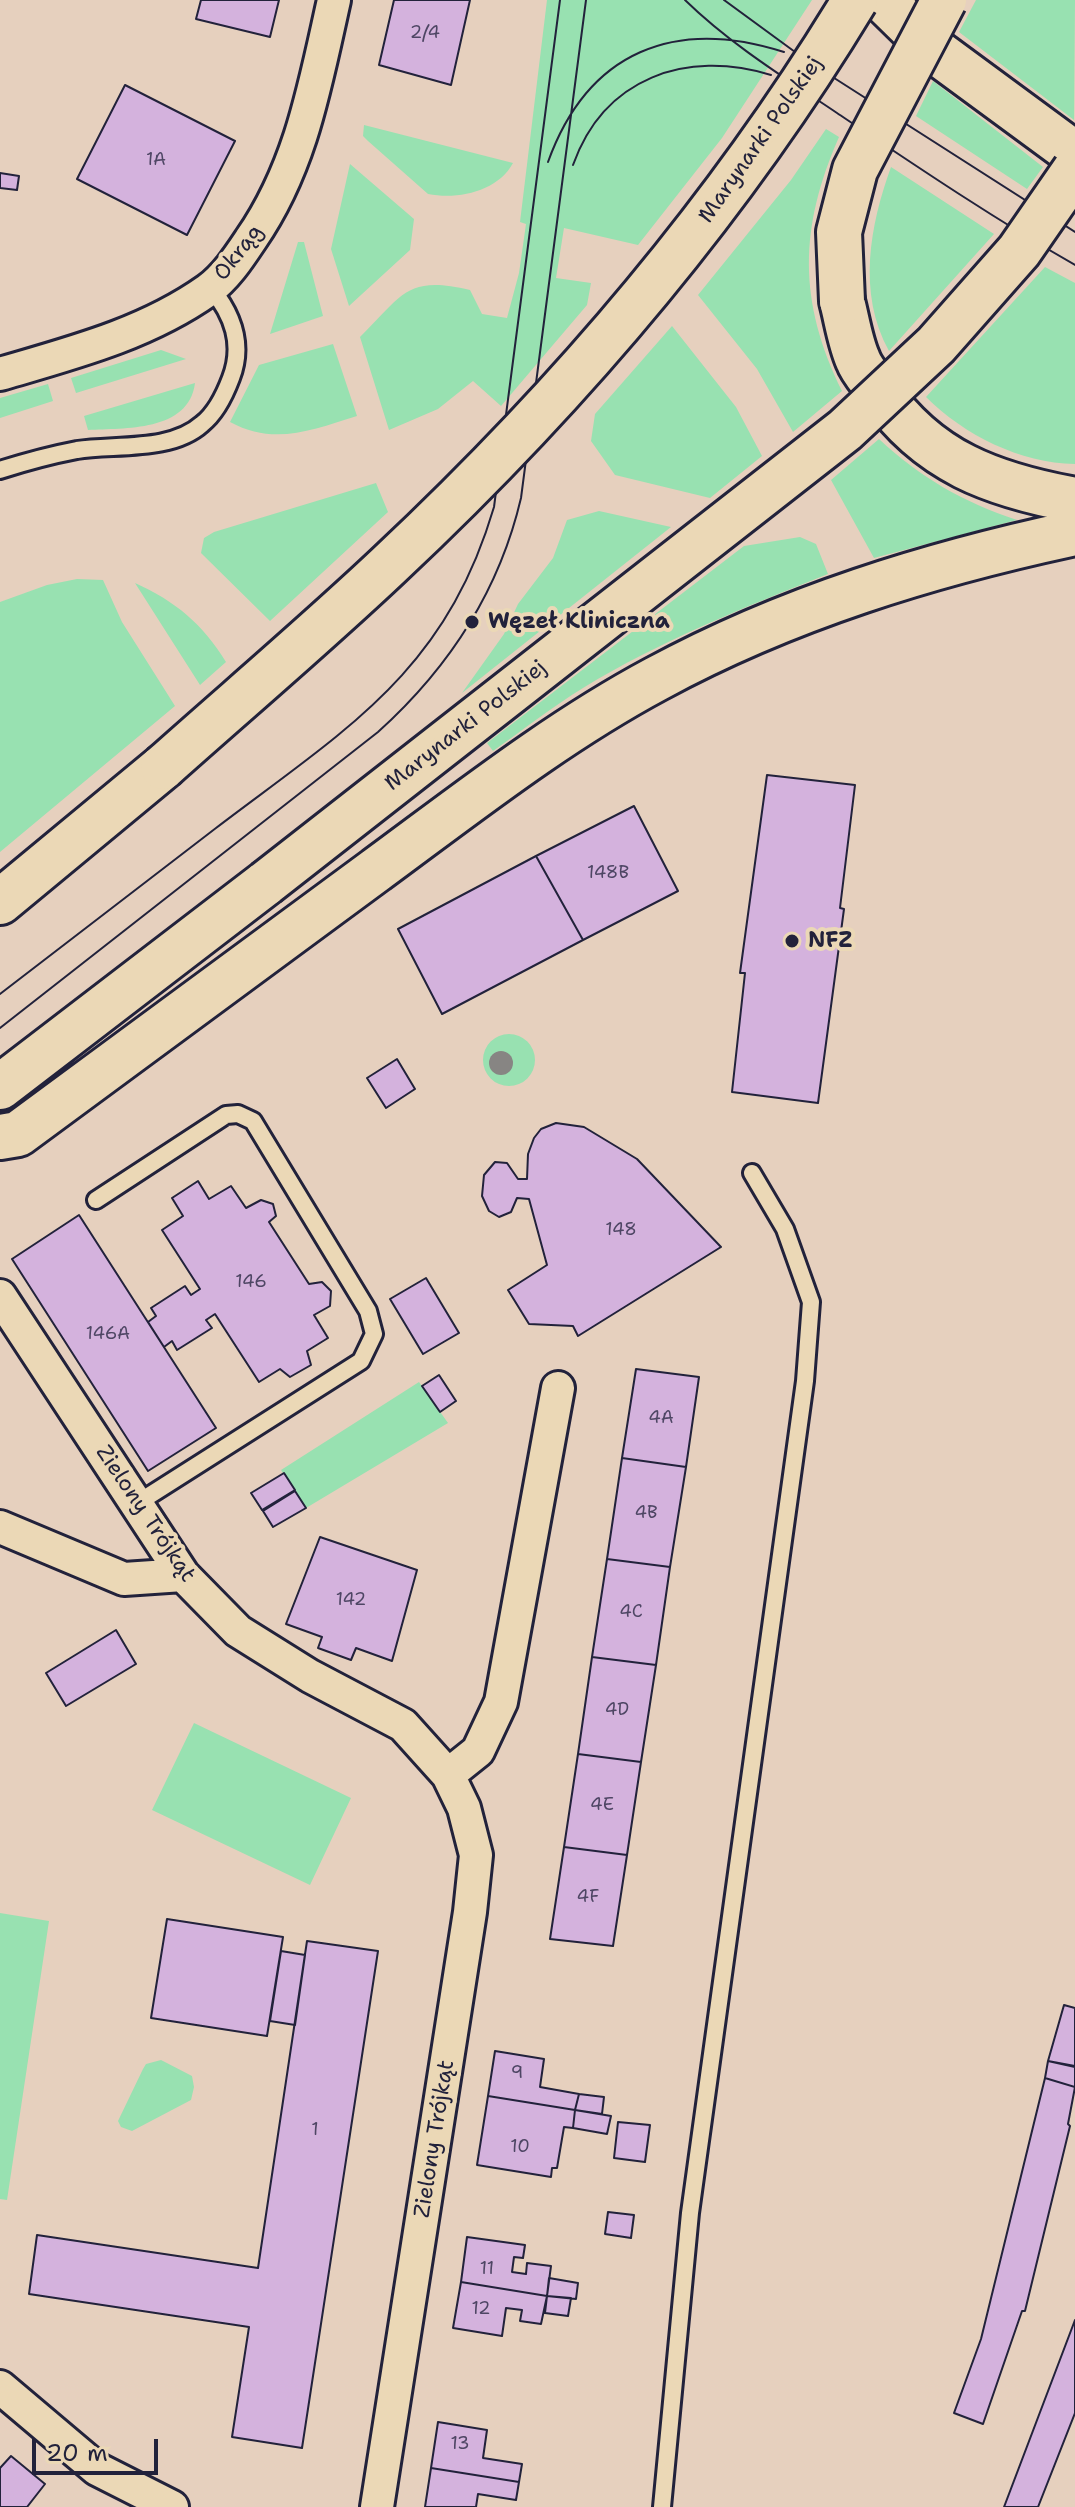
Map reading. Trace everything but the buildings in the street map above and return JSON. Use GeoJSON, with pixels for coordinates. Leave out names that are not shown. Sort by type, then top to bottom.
{"type":"FeatureCollection","features":[{"type":"Feature","properties":{"kind":"main road","name":"Marynarki Polskiej"},"geometry":{"type":"LineString","coordinates":[[0,902],[163,767],[390,564],[545,408],[641,300],[726,195],[807,80],[855,0]]}},
{"type":"Feature","properties":{"kind":"main road"},"geometry":{"type":"LineString","coordinates":[[883,0],[935,51],[1075,154]]}},
{"type":"Feature","properties":{"kind":"main road"},"geometry":{"type":"LineString","coordinates":[[944,0],[855,170],[848,190],[839,232],[842,301],[858,362],[897,417],[933,448],[975,474],[1016,489],[1075,500]]}},
{"type":"Feature","properties":{"kind":"main road","name":"Marynarki Polskiej"},"geometry":{"type":"LineString","coordinates":[[0,1087],[845,430],[946,333],[1019,251],[1075,170]]}},
{"type":"Feature","properties":{"kind":"main road"},"geometry":{"type":"LineString","coordinates":[[0,1137],[18,1134],[574,727],[658,678],[816,606],[893,579],[1075,533]]}},
{"type":"Feature","properties":{"kind":"street","name":"Okrąg"},"geometry":{"type":"LineString","coordinates":[[0,374],[109,341],[170,314],[211,288],[235,262],[286,181],[306,124],[334,0]]}},
{"type":"Feature","properties":{"kind":"street","name":"Zielony Trójkąt"},"geometry":{"type":"LineString","coordinates":[[0,1296],[183,1575],[238,1631],[310,1676],[403,1725],[448,1775],[464,1808],[476,1855],[377,2507]]}},
{"type":"Feature","properties":{"kind":"street"},"geometry":{"type":"LineString","coordinates":[[448,1775],[478,1751],[501,1702],[558,1388]]}},
{"type":"Feature","properties":{"kind":"street"},"geometry":{"type":"LineString","coordinates":[[0,1527],[124,1579],[183,1575]]}},
{"type":"Feature","properties":{"kind":"street"},"geometry":{"type":"LineString","coordinates":[[0,2387],[97,2469],[172,2507]]}},
{"type":"Feature","properties":{"kind":"lane"},"geometry":{"type":"LineString","coordinates":[[0,470],[79,450],[166,441],[202,424],[224,395],[238,358],[234,328],[225,305],[211,288]]}},
{"type":"Feature","properties":{"kind":"lane"},"geometry":{"type":"LineString","coordinates":[[96,1200],[226,1115],[238,1114],[253,1121],[368,1311],[374,1334],[361,1361],[136,1504]]}},
{"type":"Feature","properties":{"kind":"lane"},"geometry":{"type":"LineString","coordinates":[[662,2507],[663,2466],[690,2213],[803,1396],[811,1302],[785,1229],[752,1173]]}},
{"type":"Feature","properties":{"kind":"green space"},"geometry":{"type":"Polygon","coordinates":[[[547,0],[812,0],[722,138],[638,245],[564,228],[556,278],[591,283],[587,305],[501,406],[473,381],[438,409],[389,430],[360,337],[397,300],[418,287],[449,286],[470,290],[482,314],[507,318],[519,273],[526,224],[520,222],[547,0]]]}},
{"type":"Feature","properties":{"kind":"green space"},"geometry":{"type":"Polygon","coordinates":[[[976,0],[1075,0],[1074,120],[959,32],[976,0]]]}},
{"type":"Feature","properties":{"kind":"green space"},"geometry":{"type":"Polygon","coordinates":[[[933,81],[1043,167],[1027,189],[916,116],[933,81]]]}},
{"type":"Feature","properties":{"kind":"green space"},"geometry":{"type":"Polygon","coordinates":[[[364,125],[513,163],[488,187],[452,196],[428,194],[363,136],[364,125]]]}},
{"type":"Feature","properties":{"kind":"green space"},"geometry":{"type":"Polygon","coordinates":[[[826,129],[839,137],[816,202],[809,264],[817,326],[842,391],[793,432],[757,369],[698,295],[791,180],[826,129]]]}},
{"type":"Feature","properties":{"kind":"green space"},"geometry":{"type":"Polygon","coordinates":[[[350,164],[414,219],[410,250],[349,306],[331,249],[350,164]]]}},
{"type":"Feature","properties":{"kind":"green space"},"geometry":{"type":"Polygon","coordinates":[[[891,167],[994,234],[889,351],[873,306],[870,259],[877,212],[891,167]]]}},
{"type":"Feature","properties":{"kind":"green space"},"geometry":{"type":"Polygon","coordinates":[[[298,242],[304,242],[323,316],[270,334],[298,242]]]}},
{"type":"Feature","properties":{"kind":"green space"},"geometry":{"type":"Polygon","coordinates":[[[1045,267],[1075,283],[1075,464],[1034,458],[994,444],[975,435],[926,397],[1045,267]]]}},
{"type":"Feature","properties":{"kind":"green space"},"geometry":{"type":"Polygon","coordinates":[[[672,326],[736,407],[762,456],[710,498],[615,475],[591,441],[595,414],[672,326]]]}},
{"type":"Feature","properties":{"kind":"green space"},"geometry":{"type":"Polygon","coordinates":[[[333,344],[357,416],[309,430],[278,434],[246,429],[230,422],[259,365],[333,344]]]}},
{"type":"Feature","properties":{"kind":"green space"},"geometry":{"type":"Polygon","coordinates":[[[161,350],[186,359],[76,393],[71,378],[161,350]]]}},
{"type":"Feature","properties":{"kind":"green space"},"geometry":{"type":"Polygon","coordinates":[[[195,383],[190,399],[181,411],[168,419],[136,427],[88,430],[84,416],[195,383]]]}},
{"type":"Feature","properties":{"kind":"green space"},"geometry":{"type":"Polygon","coordinates":[[[48,384],[53,401],[0,418],[0,398],[48,384]]]}},
{"type":"Feature","properties":{"kind":"green space"},"geometry":{"type":"Polygon","coordinates":[[[879,439],[911,466],[944,487],[1017,520],[874,558],[831,480],[879,439]]]}},
{"type":"Feature","properties":{"kind":"green space"},"geometry":{"type":"Polygon","coordinates":[[[376,483],[388,512],[270,621],[201,553],[204,538],[214,532],[376,483]]]}},
{"type":"Feature","properties":{"kind":"green space"},"geometry":{"type":"Polygon","coordinates":[[[599,511],[671,527],[462,693],[504,634],[518,604],[553,558],[567,520],[599,511]]]}},
{"type":"Feature","properties":{"kind":"green space"},"geometry":{"type":"Polygon","coordinates":[[[800,537],[816,544],[828,574],[672,640],[571,695],[493,751],[487,743],[744,546],[800,537]]]}},
{"type":"Feature","properties":{"kind":"green space"},"geometry":{"type":"Polygon","coordinates":[[[77,579],[103,580],[122,622],[175,706],[0,852],[0,602],[47,585],[77,579]]]}},
{"type":"Feature","properties":{"kind":"green space"},"geometry":{"type":"Polygon","coordinates":[[[135,583],[187,615],[208,636],[226,662],[200,685],[135,583]]]}},
{"type":"Feature","properties":{"kind":"green space"},"geometry":{"type":"Polygon","coordinates":[[[509,1034],[527,1042],[535,1060],[527,1078],[509,1086],[491,1078],[483,1060],[491,1042],[509,1034]]]}},
{"type":"Feature","properties":{"kind":"green space"},"geometry":{"type":"Polygon","coordinates":[[[419,1382],[448,1423],[306,1508],[281,1470],[419,1382]]]}},
{"type":"Feature","properties":{"kind":"green space"},"geometry":{"type":"Polygon","coordinates":[[[194,1723],[351,1798],[310,1885],[152,1810],[194,1723]]]}},
{"type":"Feature","properties":{"kind":"green space"},"geometry":{"type":"Polygon","coordinates":[[[0,1913],[49,1921],[7,2200],[0,2199],[0,1913]]]}},
{"type":"Feature","properties":{"kind":"green space"},"geometry":{"type":"Polygon","coordinates":[[[161,2060],[192,2076],[194,2087],[191,2100],[132,2131],[121,2127],[118,2121],[143,2069],[146,2064],[161,2060]]]}},
{"type":"Feature","properties":{"kind":"tram line"},"geometry":{"type":"LineString","coordinates":[[0,994],[348,727],[385,693],[419,655],[448,613],[473,564],[494,507],[560,0]]}},
{"type":"Feature","properties":{"kind":"tram line"},"geometry":{"type":"LineString","coordinates":[[0,1028],[378,732],[427,682],[468,626],[499,565],[521,498],[586,0]]}},
{"type":"Feature","properties":{"kind":"tram line"},"geometry":{"type":"LineString","coordinates":[[685,0],[739,46],[778,73],[955,191],[1075,265]]}},
{"type":"Feature","properties":{"kind":"tram line"},"geometry":{"type":"LineString","coordinates":[[724,0],[806,60],[1075,232]]}},
{"type":"Feature","properties":{"kind":"tram line"},"geometry":{"type":"LineString","coordinates":[[548,162],[565,124],[586,93],[612,69],[640,52],[672,42],[707,39],[744,42],[784,52]]}},
{"type":"Feature","properties":{"kind":"tram line"},"geometry":{"type":"LineString","coordinates":[[573,165],[587,135],[605,111],[627,91],[652,78],[679,69],[709,66],[771,75]]}},
{"type":"Feature","properties":{"kind":"place","name":"Węzeł Kliniczna"},"geometry":{"type":"Point","coordinates":[472,622]}},
{"type":"Feature","properties":{"kind":"place","name":"NFZ"},"geometry":{"type":"Point","coordinates":[792,941]}}]}
